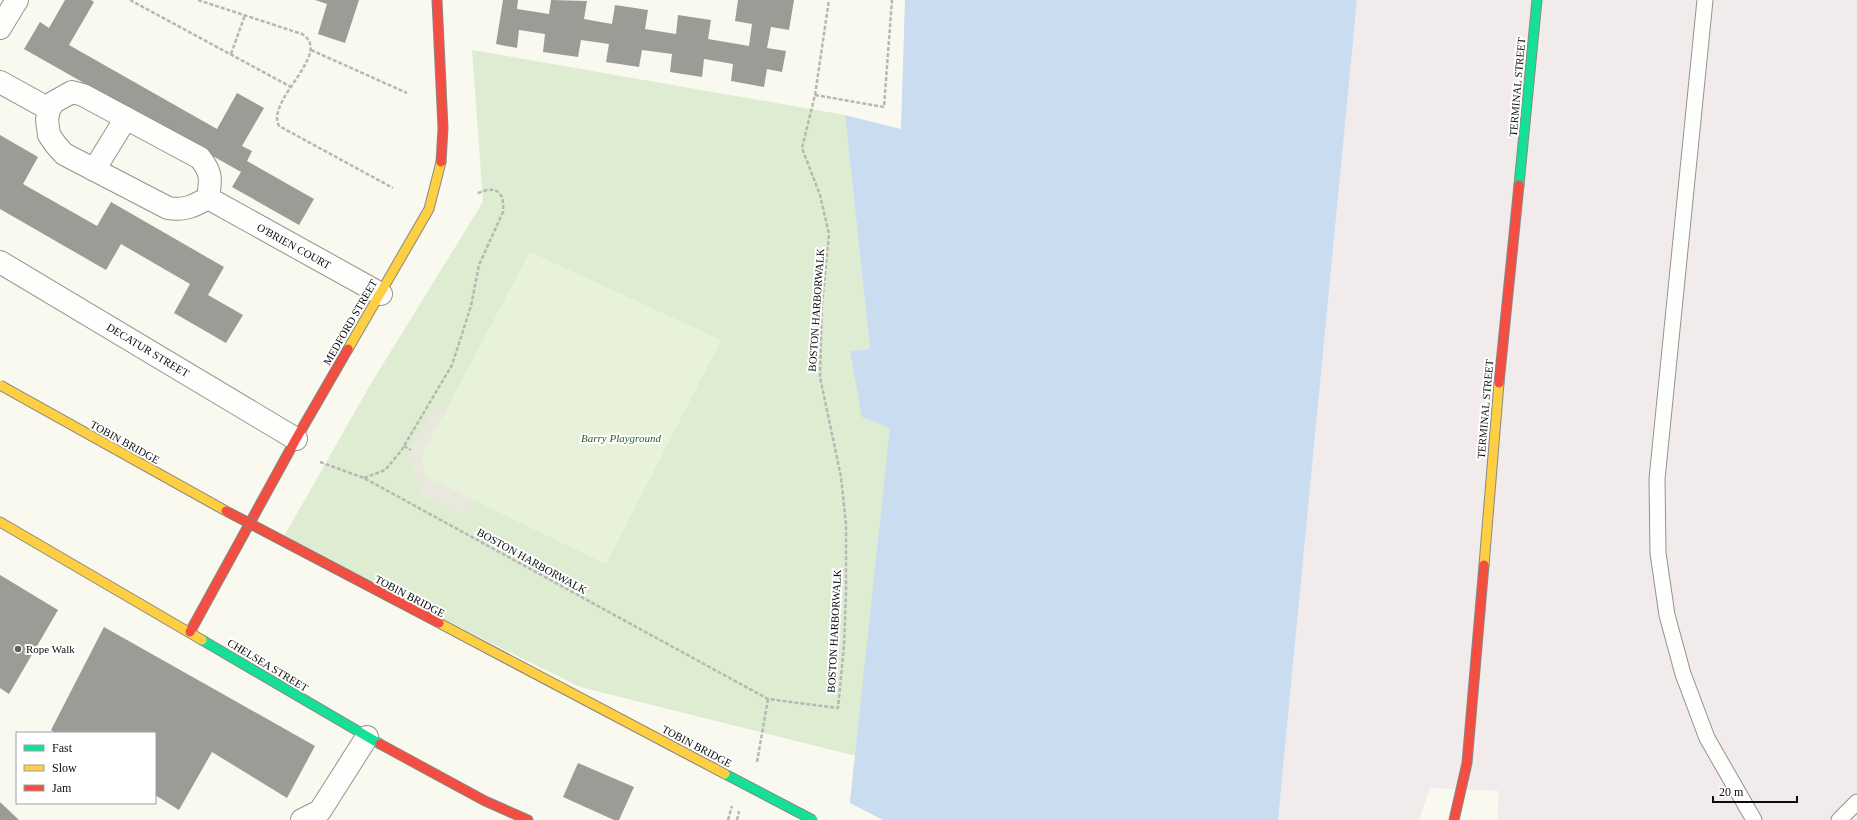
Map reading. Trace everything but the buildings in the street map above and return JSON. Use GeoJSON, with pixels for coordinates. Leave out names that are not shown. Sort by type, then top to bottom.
{"type":"FeatureCollection","features":[{"type":"Feature","properties":{"kind":"main road","name":"MEDFORD STREET"},"geometry":{"type":"LineString","coordinates":[[190,632],[296,439],[429,209],[440,169],[443,128],[437,0]]}},
{"type":"Feature","properties":{"kind":"main road","name":"TERMINAL STREET"},"geometry":{"type":"LineString","coordinates":[[1454,820],[1467,763],[1503,342],[1537,0]]}},
{"type":"Feature","properties":{"kind":"main road","name":"TOBIN BRIDGE"},"geometry":{"type":"LineString","coordinates":[[0,386],[276,539],[813,820]]}},
{"type":"Feature","properties":{"kind":"main road","name":"CHELSEA STREET"},"geometry":{"type":"LineString","coordinates":[[0,522],[367,737],[485,801],[528,820]]}},
{"type":"Feature","properties":{"kind":"street"},"geometry":{"type":"LineString","coordinates":[[0,28],[16,0]]}},
{"type":"Feature","properties":{"kind":"street"},"geometry":{"type":"LineString","coordinates":[[0,82],[49,109]]}},
{"type":"Feature","properties":{"kind":"street"},"geometry":{"type":"LineString","coordinates":[[72,92],[83,95],[126,118],[200,158],[208,168],[210,184],[208,198],[194,206],[180,210],[168,208],[64,154],[49,134],[47,120],[49,109],[54,102],[72,92]]}},
{"type":"Feature","properties":{"kind":"street"},"geometry":{"type":"LineString","coordinates":[[94,170],[126,118]]}},
{"type":"Feature","properties":{"kind":"street","name":"O'BRIEN COURT"},"geometry":{"type":"LineString","coordinates":[[208,198],[381,294]]}},
{"type":"Feature","properties":{"kind":"street","name":"DECATUR STREET"},"geometry":{"type":"LineString","coordinates":[[0,262],[296,439]]}},
{"type":"Feature","properties":{"kind":"street"},"geometry":{"type":"LineString","coordinates":[[302,820],[320,811],[367,737]]}},
{"type":"Feature","properties":{"kind":"lane"},"geometry":{"type":"LineString","coordinates":[[1705,0],[1658,479],[1658,553],[1667,616],[1683,674],[1707,738],[1754,820]]}},
{"type":"Feature","properties":{"kind":"lane"},"geometry":{"type":"LineString","coordinates":[[1839,820],[1857,802]]}},
{"type":"Feature","properties":{"kind":"path"},"geometry":{"type":"LineString","coordinates":[[130,0],[291,87]]}},
{"type":"Feature","properties":{"kind":"path"},"geometry":{"type":"LineString","coordinates":[[198,0],[308,37],[311,43],[310,56],[278,112],[277,121],[280,126],[393,188]]}},
{"type":"Feature","properties":{"kind":"path"},"geometry":{"type":"LineString","coordinates":[[829,0],[815,95],[852,100],[884,107],[892,0]]}},
{"type":"Feature","properties":{"kind":"path"},"geometry":{"type":"LineString","coordinates":[[231,54],[245,15]]}},
{"type":"Feature","properties":{"kind":"path"},"geometry":{"type":"LineString","coordinates":[[311,50],[407,93]]}},
{"type":"Feature","properties":{"kind":"path","name":"BOSTON HARBORWALK"},"geometry":{"type":"LineString","coordinates":[[320,462],[364,478],[768,699],[838,708],[844,646],[846,524],[841,477],[820,377],[822,304],[829,234],[820,195],[802,148],[815,95]]}},
{"type":"Feature","properties":{"kind":"path"},"geometry":{"type":"LineString","coordinates":[[364,478],[385,470],[404,446],[452,365],[471,306],[479,265],[503,212],[504,202],[500,193],[490,189],[476,194]]}},
{"type":"Feature","properties":{"kind":"path"},"geometry":{"type":"LineString","coordinates":[[404,446],[411,450]]}},
{"type":"Feature","properties":{"kind":"path"},"geometry":{"type":"LineString","coordinates":[[756,768],[768,699]]}},
{"type":"Feature","properties":{"kind":"path"},"geometry":{"type":"LineString","coordinates":[[737,820],[740,810],[744,812]]}},
{"type":"Feature","properties":{"kind":"shaded area"},"geometry":{"type":"Polygon","coordinates":[[[1357,0],[1857,0],[1857,820],[1497,820],[1499,791],[1430,788],[1419,820],[1278,820],[1357,0]]]}},
{"type":"Feature","properties":{"kind":"shaded area"},"geometry":{"type":"Polygon","coordinates":[[[435,405],[446,410],[421,457],[426,477],[475,501],[467,517],[422,497],[408,454],[435,405]]]}},
{"type":"Feature","properties":{"kind":"green space","name":"Barry Playground"},"geometry":{"type":"Polygon","coordinates":[[[472,50],[845,115],[870,349],[850,351],[891,427],[856,756],[580,687],[282,540],[370,385],[483,202],[472,50]]]}},
{"type":"Feature","properties":{"kind":"green space"},"geometry":{"type":"Polygon","coordinates":[[[530,252],[721,340],[606,564],[426,477],[421,457],[530,252]]]}},
{"type":"Feature","properties":{"kind":"water"},"geometry":{"type":"Polygon","coordinates":[[[905,0],[1357,0],[1278,820],[848,820],[890,428],[862,417],[850,351],[870,349],[845,115],[901,129],[905,0]]]}},
{"type":"Feature","properties":{"kind":"pier"},"geometry":{"type":"Polygon","coordinates":[[[848,802],[883,820],[846,820],[848,802]]]}},
{"type":"Feature","properties":{"kind":"traffic: fast"},"geometry":{"type":"LineString","coordinates":[[1519,185],[1537,0]]}},
{"type":"Feature","properties":{"kind":"traffic: fast"},"geometry":{"type":"LineString","coordinates":[[202,640],[380,744]]}},
{"type":"Feature","properties":{"kind":"traffic: fast"},"geometry":{"type":"LineString","coordinates":[[725,774],[813,820]]}},
{"type":"Feature","properties":{"kind":"traffic: slow"},"geometry":{"type":"LineString","coordinates":[[348,349],[429,209],[441,162]]}},
{"type":"Feature","properties":{"kind":"traffic: slow"},"geometry":{"type":"LineString","coordinates":[[1484,565],[1499,383]]}},
{"type":"Feature","properties":{"kind":"traffic: slow"},"geometry":{"type":"LineString","coordinates":[[0,385],[226,511]]}},
{"type":"Feature","properties":{"kind":"traffic: slow"},"geometry":{"type":"LineString","coordinates":[[0,522],[202,640]]}},
{"type":"Feature","properties":{"kind":"traffic: slow"},"geometry":{"type":"LineString","coordinates":[[439,623],[725,774]]}},
{"type":"Feature","properties":{"kind":"traffic: jam"},"geometry":{"type":"LineString","coordinates":[[437,0],[443,128],[441,162]]}},
{"type":"Feature","properties":{"kind":"traffic: jam"},"geometry":{"type":"LineString","coordinates":[[1499,383],[1519,185]]}},
{"type":"Feature","properties":{"kind":"traffic: jam"},"geometry":{"type":"LineString","coordinates":[[190,632],[296,439],[348,349]]}},
{"type":"Feature","properties":{"kind":"traffic: jam"},"geometry":{"type":"LineString","coordinates":[[226,511],[439,623]]}},
{"type":"Feature","properties":{"kind":"traffic: jam"},"geometry":{"type":"LineString","coordinates":[[1454,820],[1467,763],[1484,565]]}},
{"type":"Feature","properties":{"kind":"traffic: jam"},"geometry":{"type":"LineString","coordinates":[[380,744],[485,801],[528,820]]}},
{"type":"Feature","properties":{"kind":"place","name":"Rope Walk"},"geometry":{"type":"Point","coordinates":[18,649]}}]}
